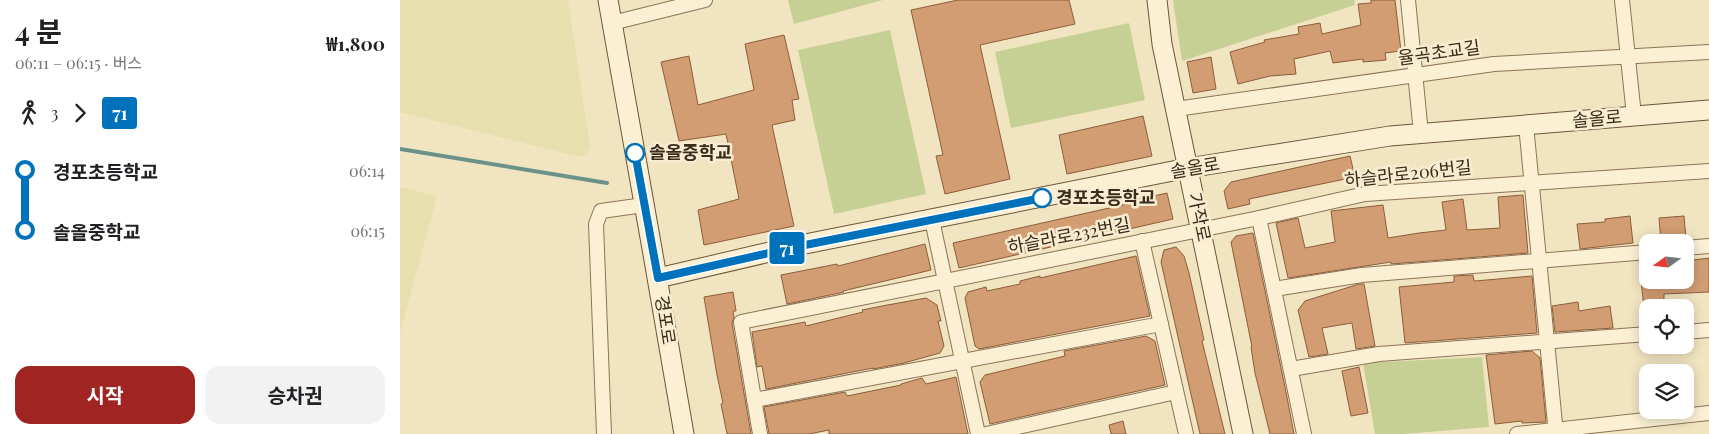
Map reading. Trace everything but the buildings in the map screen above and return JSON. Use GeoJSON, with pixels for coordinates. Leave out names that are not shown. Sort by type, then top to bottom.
{"type":"FeatureCollection","features":[{"type":"Feature","properties":{"kind":"street","name":"경포로"},"geometry":{"type":"LineString","coordinates":[[608,0],[684,434]]}},
{"type":"Feature","properties":{"kind":"street"},"geometry":{"type":"LineString","coordinates":[[612,23],[687,2],[705,0]]}},
{"type":"Feature","properties":{"kind":"street","name":"가작로"},"geometry":{"type":"LineString","coordinates":[[1157,0],[1162,44],[1202,229],[1243,434]]}},
{"type":"Feature","properties":{"kind":"street"},"geometry":{"type":"LineString","coordinates":[[1408,0],[1421,134]]}},
{"type":"Feature","properties":{"kind":"street"},"geometry":{"type":"LineString","coordinates":[[1622,0],[1634,116]]}},
{"type":"Feature","properties":{"kind":"street","name":"율곡초교길"},"geometry":{"type":"LineString","coordinates":[[1176,109],[1494,64],[1709,52]]}},
{"type":"Feature","properties":{"kind":"street","name":"솔올로"},"geometry":{"type":"LineString","coordinates":[[658,278],[800,246],[1188,168],[1390,136],[1709,110]]}},
{"type":"Feature","properties":{"kind":"street"},"geometry":{"type":"LineString","coordinates":[[1526,125],[1556,432]]}},
{"type":"Feature","properties":{"kind":"street","name":"하슬라로206번길"},"geometry":{"type":"LineString","coordinates":[[1202,229],[1365,194],[1709,171]]}},
{"type":"Feature","properties":{"kind":"street"},"geometry":{"type":"LineString","coordinates":[[604,434],[596,224],[602,212],[644,205]]}},
{"type":"Feature","properties":{"kind":"street"},"geometry":{"type":"LineString","coordinates":[[1259,218],[1304,434]]}},
{"type":"Feature","properties":{"kind":"street"},"geometry":{"type":"LineString","coordinates":[[932,220],[978,434]]}},
{"type":"Feature","properties":{"kind":"street","name":"하슬라로232번길"},"geometry":{"type":"LineString","coordinates":[[754,400],[741,322],[1202,229]]}},
{"type":"Feature","properties":{"kind":"street"},"geometry":{"type":"LineString","coordinates":[[1142,241],[1186,434]]}},
{"type":"Feature","properties":{"kind":"street"},"geometry":{"type":"LineString","coordinates":[[1694,247],[1709,246]]}},
{"type":"Feature","properties":{"kind":"street"},"geometry":{"type":"LineString","coordinates":[[1274,289],[1362,276],[1639,253]]}},
{"type":"Feature","properties":{"kind":"street"},"geometry":{"type":"LineString","coordinates":[[760,434],[754,400],[1160,324]]}},
{"type":"Feature","properties":{"kind":"street"},"geometry":{"type":"LineString","coordinates":[[1694,331],[1709,330]]}},
{"type":"Feature","properties":{"kind":"street"},"geometry":{"type":"LineString","coordinates":[[1291,369],[1379,354],[1639,335]]}},
{"type":"Feature","properties":{"kind":"street"},"geometry":{"type":"LineString","coordinates":[[986,434],[1176,392]]}},
{"type":"Feature","properties":{"kind":"street"},"geometry":{"type":"LineString","coordinates":[[1517,434],[1556,432],[1709,413]]}},
{"type":"Feature","properties":{"kind":"shaded area"},"geometry":{"type":"Polygon","coordinates":[[[400,0],[568,0],[590,147],[586,155],[576,156],[400,112],[400,0]]]}},
{"type":"Feature","properties":{"kind":"shaded area"},"geometry":{"type":"Polygon","coordinates":[[[400,187],[437,196],[400,333],[400,187]]]}},
{"type":"Feature","properties":{"kind":"green space"},"geometry":{"type":"Polygon","coordinates":[[[788,0],[883,0],[794,24],[788,0]]]}},
{"type":"Feature","properties":{"kind":"green space"},"geometry":{"type":"Polygon","coordinates":[[[1173,0],[1354,0],[1355,5],[1182,61],[1173,0]]]}},
{"type":"Feature","properties":{"kind":"green space"},"geometry":{"type":"Polygon","coordinates":[[[1129,23],[1145,100],[1011,128],[995,52],[1129,23]]]}},
{"type":"Feature","properties":{"kind":"green space"},"geometry":{"type":"Polygon","coordinates":[[[890,30],[926,194],[834,214],[798,50],[890,30]]]}},
{"type":"Feature","properties":{"kind":"green space"},"geometry":{"type":"Polygon","coordinates":[[[1482,357],[1489,427],[1404,434],[1375,434],[1363,363],[1482,357]]]}},
{"type":"Feature","properties":{"kind":"waterway"},"geometry":{"type":"LineString","coordinates":[[400,149],[607,183]]}},
{"type":"Feature","properties":{"kind":"bus line","name":"71"},"geometry":{"type":"LineString","coordinates":[[635,153],[658,278],[800,246],[1042,198]]}},
{"type":"Feature","properties":{"kind":"place","name":"솔올중학교"},"geometry":{"type":"Point","coordinates":[635,153]}},
{"type":"Feature","properties":{"kind":"place","name":"경포초등학교"},"geometry":{"type":"Point","coordinates":[1042,198]}}]}
